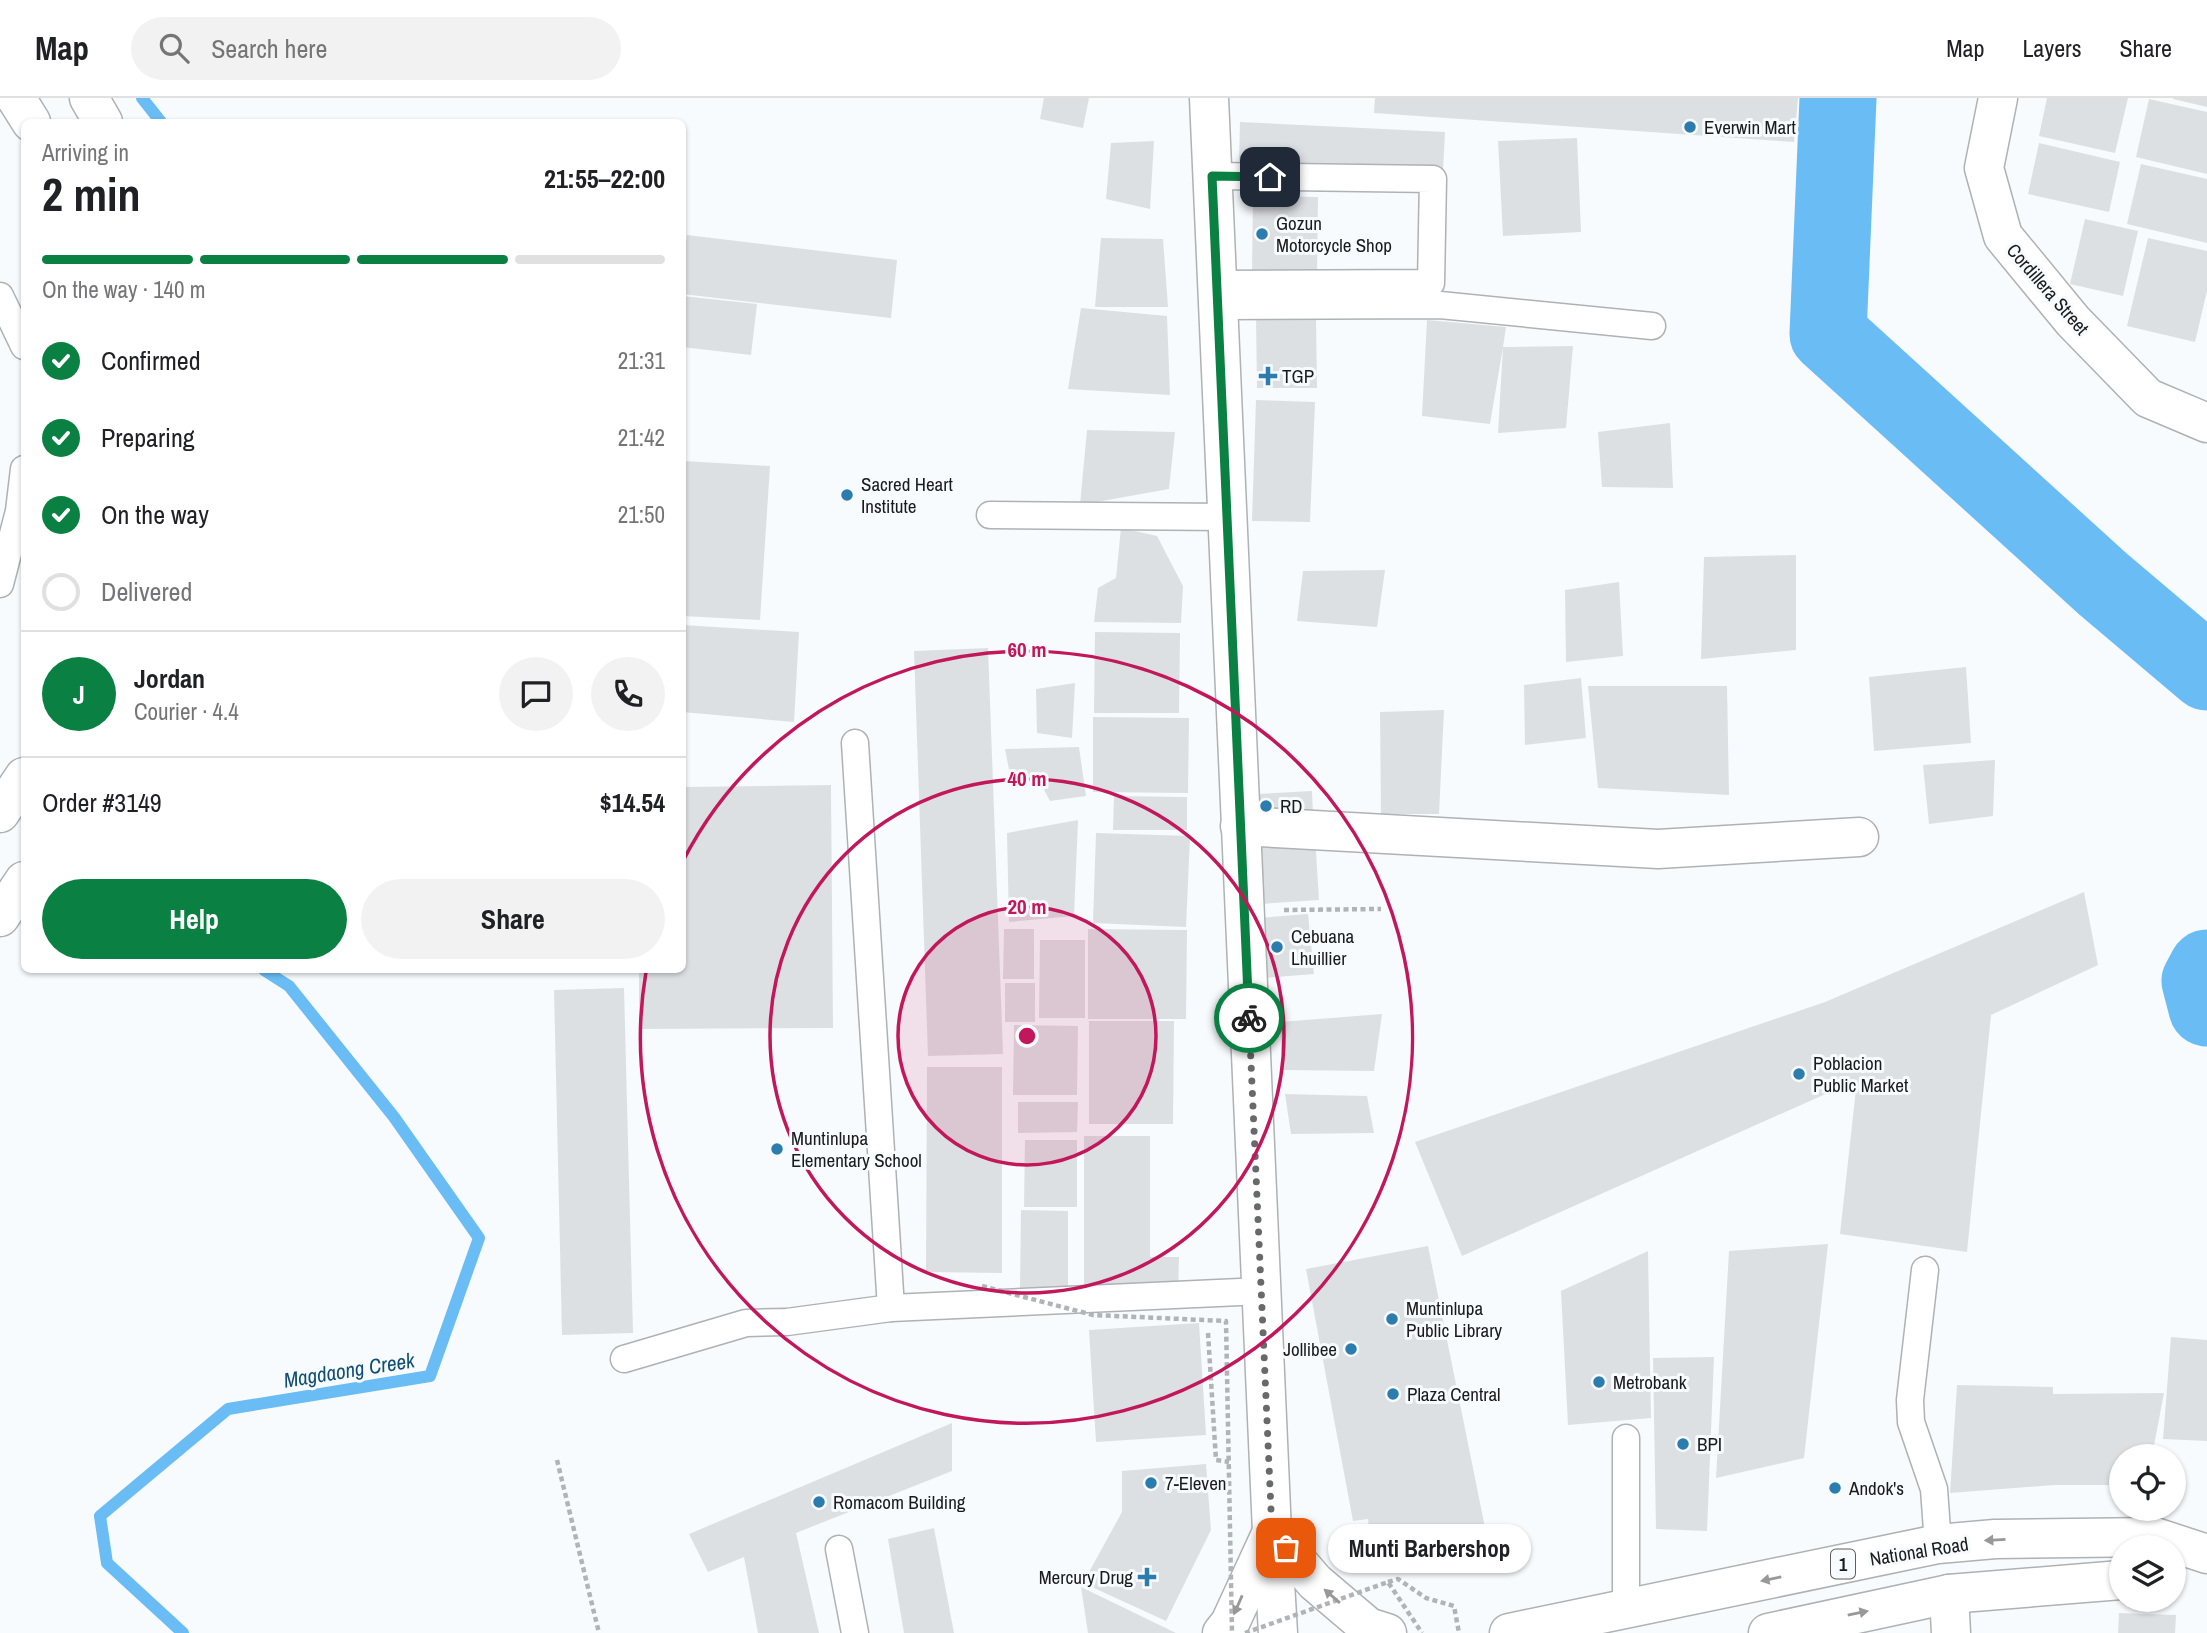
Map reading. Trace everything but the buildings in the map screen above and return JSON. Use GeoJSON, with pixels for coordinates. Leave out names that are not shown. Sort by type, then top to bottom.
{"type":"FeatureCollection","features":[{"type":"Feature","properties":{"kind":"main road"},"geometry":{"type":"LineString","coordinates":[[16,98],[29,119]]}},
{"type":"Feature","properties":{"kind":"main road"},"geometry":{"type":"LineString","coordinates":[[89,98],[101,119]]}},
{"type":"Feature","properties":{"kind":"main road"},"geometry":{"type":"LineString","coordinates":[[1209,98],[1278,1633]]}},
{"type":"Feature","properties":{"kind":"main road","name":"Cordillera Street"},"geometry":{"type":"LineString","coordinates":[[1998,98],[1984,168],[2003,236],[2073,321],[2148,398],[2207,423]]}},
{"type":"Feature","properties":{"kind":"main road"},"geometry":{"type":"LineString","coordinates":[[0,813],[21,782]]}},
{"type":"Feature","properties":{"kind":"main road"},"geometry":{"type":"LineString","coordinates":[[1240,825],[1658,849],[1859,837]]}},
{"type":"Feature","properties":{"kind":"main road"},"geometry":{"type":"LineString","coordinates":[[0,917],[21,886]]}},
{"type":"Feature","properties":{"kind":"main road"},"geometry":{"type":"LineString","coordinates":[[1222,1633],[1230,1623],[1272,1532]]}},
{"type":"Feature","properties":{"kind":"main road"},"geometry":{"type":"LineString","coordinates":[[1272,1532],[1315,1582],[1368,1627],[1387,1633]]}},
{"type":"Feature","properties":{"kind":"main road","name":"National Road"},"geometry":{"type":"LineString","coordinates":[[1509,1633],[1938,1544],[1995,1539],[2155,1536],[2207,1554]]}},
{"type":"Feature","properties":{"kind":"main road"},"geometry":{"type":"LineString","coordinates":[[2186,1571],[2207,1567]]}},
{"type":"Feature","properties":{"kind":"main road"},"geometry":{"type":"LineString","coordinates":[[1768,1633],[1949,1594],[2109,1581]]}},
{"type":"Feature","properties":{"kind":"main road"},"geometry":{"type":"LineString","coordinates":[[1949,1594],[1951,1633]]}},
{"type":"Feature","properties":{"kind":"lane"},"geometry":{"type":"LineString","coordinates":[[1212,176],[1433,178],[1431,283],[1217,295]]}},
{"type":"Feature","properties":{"kind":"lane"},"geometry":{"type":"LineString","coordinates":[[1217,295],[1440,305],[1652,326]]}},
{"type":"Feature","properties":{"kind":"lane"},"geometry":{"type":"LineString","coordinates":[[0,296],[21,340]]}},
{"type":"Feature","properties":{"kind":"lane"},"geometry":{"type":"LineString","coordinates":[[0,584],[21,494]]}},
{"type":"Feature","properties":{"kind":"lane"},"geometry":{"type":"LineString","coordinates":[[990,515],[1227,517]]}},
{"type":"Feature","properties":{"kind":"lane"},"geometry":{"type":"LineString","coordinates":[[855,743],[891,1308]]}},
{"type":"Feature","properties":{"kind":"lane"},"geometry":{"type":"LineString","coordinates":[[1926,1269],[1910,1400],[1911,1422],[1934,1489],[1938,1544]]}},
{"type":"Feature","properties":{"kind":"lane"},"geometry":{"type":"LineString","coordinates":[[624,1359],[746,1323],[787,1322],[891,1308],[1262,1291]]}},
{"type":"Feature","properties":{"kind":"lane"},"geometry":{"type":"LineString","coordinates":[[1626,1438],[1626,1608]]}},
{"type":"Feature","properties":{"kind":"lane"},"geometry":{"type":"LineString","coordinates":[[839,1549],[855,1633]]}},
{"type":"Feature","properties":{"kind":"path"},"geometry":{"type":"LineString","coordinates":[[1244,910],[1381,909]]}},
{"type":"Feature","properties":{"kind":"path"},"geometry":{"type":"LineString","coordinates":[[982,1286],[1093,1315],[1226,1321],[1231,1633]]}},
{"type":"Feature","properties":{"kind":"path"},"geometry":{"type":"LineString","coordinates":[[1208,1333],[1216,1460],[1230,1462]]}},
{"type":"Feature","properties":{"kind":"path"},"geometry":{"type":"LineString","coordinates":[[557,1460],[599,1633]]}},
{"type":"Feature","properties":{"kind":"path"},"geometry":{"type":"LineString","coordinates":[[1245,1633],[1398,1579],[1426,1598],[1454,1606],[1459,1633]]}},
{"type":"Feature","properties":{"kind":"path"},"geometry":{"type":"LineString","coordinates":[[1388,1582],[1422,1633]]}},
{"type":"Feature","properties":{"kind":"waterway","name":"Magdaong Creek"},"geometry":{"type":"LineString","coordinates":[[142,98],[159,119]]}},
{"type":"Feature","properties":{"kind":"waterway"},"geometry":{"type":"LineString","coordinates":[[1838,98],[1828,334],[2103,584],[2207,672]]}},
{"type":"Feature","properties":{"kind":"waterway"},"geometry":{"type":"LineString","coordinates":[[2207,968],[2200,981],[2207,1008]]}},
{"type":"Feature","properties":{"kind":"waterway","name":"Magdaong Creek"},"geometry":{"type":"LineString","coordinates":[[183,1633],[107,1563],[100,1516],[228,1409],[430,1376],[479,1238],[394,1117],[289,986],[269,973]]}},
{"type":"Feature","properties":{"kind":"way so far"},"geometry":{"type":"LineString","coordinates":[[1249,1018],[1272,1532],[1286,1548]]}},
{"type":"Feature","properties":{"kind":"place","name":"Everwin Mart"},"geometry":{"type":"Point","coordinates":[1690,127]}},
{"type":"Feature","properties":{"kind":"place","name":"Gozun Motorcycle Shop"},"geometry":{"type":"Point","coordinates":[1262,234]}},
{"type":"Feature","properties":{"kind":"place","name":"TGP"},"geometry":{"type":"Point","coordinates":[1268,376]}},
{"type":"Feature","properties":{"kind":"place","name":"Sacred Heart Institute"},"geometry":{"type":"Point","coordinates":[847,495]}},
{"type":"Feature","properties":{"kind":"place","name":"RD"},"geometry":{"type":"Point","coordinates":[1266,806]}},
{"type":"Feature","properties":{"kind":"place","name":"Cebuana Lhuillier"},"geometry":{"type":"Point","coordinates":[1277,947]}},
{"type":"Feature","properties":{"kind":"place","name":"Poblacion Public Market"},"geometry":{"type":"Point","coordinates":[1799,1074]}},
{"type":"Feature","properties":{"kind":"place","name":"Muntinlupa Elementary School"},"geometry":{"type":"Point","coordinates":[777,1149]}},
{"type":"Feature","properties":{"kind":"place","name":"Muntinlupa Public Library"},"geometry":{"type":"Point","coordinates":[1392,1319]}},
{"type":"Feature","properties":{"kind":"place","name":"Jollibee"},"geometry":{"type":"Point","coordinates":[1351,1349]}},
{"type":"Feature","properties":{"kind":"place","name":"Metrobank"},"geometry":{"type":"Point","coordinates":[1599,1382]}},
{"type":"Feature","properties":{"kind":"place","name":"Plaza Central"},"geometry":{"type":"Point","coordinates":[1393,1394]}},
{"type":"Feature","properties":{"kind":"place","name":"BPI"},"geometry":{"type":"Point","coordinates":[1683,1444]}},
{"type":"Feature","properties":{"kind":"place","name":"7-Eleven"},"geometry":{"type":"Point","coordinates":[1151,1483]}},
{"type":"Feature","properties":{"kind":"place","name":"Andok's"},"geometry":{"type":"Point","coordinates":[1835,1488]}},
{"type":"Feature","properties":{"kind":"place","name":"Romacom Building"},"geometry":{"type":"Point","coordinates":[819,1502]}},
{"type":"Feature","properties":{"kind":"place","name":"Munti Barbershop"},"geometry":{"type":"Point","coordinates":[1286,1548]}},
{"type":"Feature","properties":{"kind":"place","name":"Mercury Drug"},"geometry":{"type":"Point","coordinates":[1147,1577]}},
{"type":"Feature","properties":{"kind":"route"},"geometry":{"type":"LineString","coordinates":[[1249,1018],[1212,176],[1270,177]]}}]}
